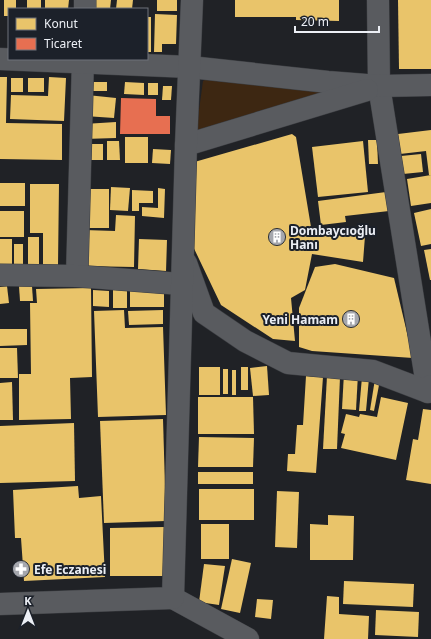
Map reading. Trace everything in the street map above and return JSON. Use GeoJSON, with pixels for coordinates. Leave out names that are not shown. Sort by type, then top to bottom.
{"type":"FeatureCollection","features":[{"type":"Feature","properties":{"kind":"street"},"geometry":{"type":"LineString","coordinates":[[173,598],[186,145],[192,0]]}},
{"type":"Feature","properties":{"kind":"street"},"geometry":{"type":"LineString","coordinates":[[183,253],[204,313],[245,341],[288,362],[373,371],[430,390],[379,86],[378,0]]}},
{"type":"Feature","properties":{"kind":"street"},"geometry":{"type":"LineString","coordinates":[[41,60],[190,67],[379,86],[431,84]]}},
{"type":"Feature","properties":{"kind":"street"},"geometry":{"type":"LineString","coordinates":[[77,276],[82,61]]}},
{"type":"Feature","properties":{"kind":"street"},"geometry":{"type":"LineString","coordinates":[[186,145],[379,86]]}},
{"type":"Feature","properties":{"kind":"street"},"geometry":{"type":"LineString","coordinates":[[0,275],[77,276],[182,284]]}},
{"type":"Feature","properties":{"kind":"street"},"geometry":{"type":"LineString","coordinates":[[0,604],[173,598],[248,639]]}},
{"type":"Feature","properties":{"kind":"shaded area"},"geometry":{"type":"Polygon","coordinates":[[[206,79],[331,93],[201,134],[197,130],[197,125],[203,81],[206,79]]]}},
{"type":"Feature","properties":{"kind":"building: Konut"},"geometry":{"type":"Polygon","coordinates":[[[4,0],[16,0],[16,8],[8,8],[8,16],[4,16],[4,0]]]}},
{"type":"Feature","properties":{"kind":"building: Konut"},"geometry":{"type":"Polygon","coordinates":[[[27,0],[41,0],[41,8],[27,8],[27,0]]]}},
{"type":"Feature","properties":{"kind":"building: Konut"},"geometry":{"type":"Polygon","coordinates":[[[45,0],[69,0],[68,8],[45,8],[45,0]]]}},
{"type":"Feature","properties":{"kind":"building: Konut"},"geometry":{"type":"Polygon","coordinates":[[[93,0],[111,0],[110,8],[93,8],[93,0]]]}},
{"type":"Feature","properties":{"kind":"building: Konut"},"geometry":{"type":"Polygon","coordinates":[[[117,0],[133,0],[132,8],[116,8],[117,0]]]}},
{"type":"Feature","properties":{"kind":"building: Konut"},"geometry":{"type":"Polygon","coordinates":[[[157,0],[177,0],[177,11],[157,11],[157,0]]]}},
{"type":"Feature","properties":{"kind":"building: Konut"},"geometry":{"type":"Polygon","coordinates":[[[235,0],[339,0],[339,21],[296,20],[296,17],[235,17],[235,0]]]}},
{"type":"Feature","properties":{"kind":"building: Konut"},"geometry":{"type":"Polygon","coordinates":[[[398,0],[431,0],[431,69],[399,69],[398,0]]]}},
{"type":"Feature","properties":{"kind":"building: Konut"},"geometry":{"type":"Polygon","coordinates":[[[155,14],[177,15],[176,44],[162,44],[162,52],[154,52],[155,14]]]}},
{"type":"Feature","properties":{"kind":"building: Konut"},"geometry":{"type":"Polygon","coordinates":[[[148,17],[151,17],[151,52],[148,52],[148,17]]]}},
{"type":"Feature","properties":{"kind":"building: Konut"},"geometry":{"type":"Polygon","coordinates":[[[0,77],[7,77],[6,123],[62,124],[62,160],[0,159],[0,77]]]}},
{"type":"Feature","properties":{"kind":"building: Konut"},"geometry":{"type":"Polygon","coordinates":[[[49,77],[66,78],[64,121],[10,119],[11,95],[48,96],[49,77]]]}},
{"type":"Feature","properties":{"kind":"building: Konut"},"geometry":{"type":"Polygon","coordinates":[[[11,78],[23,78],[23,92],[11,92],[11,78]]]}},
{"type":"Feature","properties":{"kind":"building: Konut"},"geometry":{"type":"Polygon","coordinates":[[[28,78],[44,78],[44,92],[28,92],[28,78]]]}},
{"type":"Feature","properties":{"kind":"building: Konut"},"geometry":{"type":"Polygon","coordinates":[[[86,82],[107,82],[107,91],[86,91],[86,82]]]}},
{"type":"Feature","properties":{"kind":"building: Konut"},"geometry":{"type":"Polygon","coordinates":[[[125,82],[144,83],[144,95],[124,94],[125,82]]]}},
{"type":"Feature","properties":{"kind":"building: Konut"},"geometry":{"type":"Polygon","coordinates":[[[148,83],[158,83],[158,95],[148,95],[148,83]]]}},
{"type":"Feature","properties":{"kind":"building: Konut"},"geometry":{"type":"Polygon","coordinates":[[[163,86],[172,86],[171,100],[162,100],[163,86]]]}},
{"type":"Feature","properties":{"kind":"building: Konut"},"geometry":{"type":"Polygon","coordinates":[[[87,95],[116,98],[114,118],[85,116],[87,95]]]}},
{"type":"Feature","properties":{"kind":"building: Konut"},"geometry":{"type":"Polygon","coordinates":[[[116,122],[116,138],[84,139],[84,124],[116,122]]]}},
{"type":"Feature","properties":{"kind":"building: Konut"},"geometry":{"type":"Polygon","coordinates":[[[431,130],[431,175],[429,175],[426,151],[400,154],[398,134],[431,130]]]}},
{"type":"Feature","properties":{"kind":"building: Konut","name":"Dombaycıoğlu Hanı"},"geometry":{"type":"Polygon","coordinates":[[[292,134],[296,137],[311,227],[365,236],[363,262],[312,254],[305,290],[291,298],[295,341],[273,339],[221,305],[189,238],[191,163],[292,134]]]}},
{"type":"Feature","properties":{"kind":"building: Konut"},"geometry":{"type":"Polygon","coordinates":[[[125,137],[148,137],[148,163],[125,163],[125,137]]]}},
{"type":"Feature","properties":{"kind":"building: Konut"},"geometry":{"type":"Polygon","coordinates":[[[368,140],[377,140],[378,164],[369,164],[368,140]]]}},
{"type":"Feature","properties":{"kind":"building: Konut"},"geometry":{"type":"Polygon","coordinates":[[[107,141],[119,141],[120,160],[107,160],[107,141]]]}},
{"type":"Feature","properties":{"kind":"building: Konut"},"geometry":{"type":"Polygon","coordinates":[[[363,141],[368,192],[318,197],[312,147],[363,141]]]}},
{"type":"Feature","properties":{"kind":"building: Konut"},"geometry":{"type":"Polygon","coordinates":[[[87,144],[103,144],[103,160],[87,160],[87,144]]]}},
{"type":"Feature","properties":{"kind":"building: Konut"},"geometry":{"type":"Polygon","coordinates":[[[153,149],[171,150],[170,164],[152,163],[153,149]]]}},
{"type":"Feature","properties":{"kind":"building: Konut"},"geometry":{"type":"Polygon","coordinates":[[[421,154],[423,172],[403,174],[401,156],[421,154]]]}},
{"type":"Feature","properties":{"kind":"building: Konut"},"geometry":{"type":"Polygon","coordinates":[[[431,175],[431,203],[411,206],[407,179],[431,175]]]}},
{"type":"Feature","properties":{"kind":"building: Konut"},"geometry":{"type":"Polygon","coordinates":[[[0,183],[25,183],[25,206],[0,206],[0,183]]]}},
{"type":"Feature","properties":{"kind":"building: Konut"},"geometry":{"type":"Polygon","coordinates":[[[30,184],[59,184],[58,266],[43,266],[43,233],[30,233],[30,184]]]}},
{"type":"Feature","properties":{"kind":"building: Konut"},"geometry":{"type":"Polygon","coordinates":[[[111,187],[130,188],[128,211],[110,210],[111,187]]]}},
{"type":"Feature","properties":{"kind":"building: Konut"},"geometry":{"type":"Polygon","coordinates":[[[158,188],[165,189],[164,218],[142,216],[142,207],[158,208],[158,188]]]}},
{"type":"Feature","properties":{"kind":"building: Konut"},"geometry":{"type":"Polygon","coordinates":[[[85,189],[109,189],[109,228],[85,228],[85,189]]]}},
{"type":"Feature","properties":{"kind":"building: Konut"},"geometry":{"type":"Polygon","coordinates":[[[132,190],[153,191],[153,203],[139,203],[139,211],[132,211],[132,190]]]}},
{"type":"Feature","properties":{"kind":"building: Konut"},"geometry":{"type":"Polygon","coordinates":[[[386,192],[389,211],[345,216],[346,222],[321,225],[318,201],[386,192]]]}},
{"type":"Feature","properties":{"kind":"building: Konut"},"geometry":{"type":"Polygon","coordinates":[[[431,209],[431,244],[421,246],[414,213],[431,209]]]}},
{"type":"Feature","properties":{"kind":"building: Konut"},"geometry":{"type":"Polygon","coordinates":[[[0,211],[24,211],[24,237],[0,237],[0,211]]]}},
{"type":"Feature","properties":{"kind":"building: Konut"},"geometry":{"type":"Polygon","coordinates":[[[116,215],[135,216],[134,267],[83,266],[84,230],[115,231],[116,215]]]}},
{"type":"Feature","properties":{"kind":"building: Konut"},"geometry":{"type":"Polygon","coordinates":[[[28,237],[39,237],[39,265],[28,265],[28,237]]]}},
{"type":"Feature","properties":{"kind":"building: Konut"},"geometry":{"type":"Polygon","coordinates":[[[0,239],[12,239],[12,265],[0,265],[0,239]]]}},
{"type":"Feature","properties":{"kind":"building: Konut"},"geometry":{"type":"Polygon","coordinates":[[[139,239],[167,240],[166,271],[138,269],[139,239]]]}},
{"type":"Feature","properties":{"kind":"building: Konut"},"geometry":{"type":"Polygon","coordinates":[[[14,244],[23,244],[23,264],[14,264],[14,244]]]}},
{"type":"Feature","properties":{"kind":"building: Konut"},"geometry":{"type":"Polygon","coordinates":[[[431,249],[431,280],[430,280],[424,250],[431,249]]]}},
{"type":"Feature","properties":{"kind":"building: Konut","name":"Yeni Hamam"},"geometry":{"type":"Polygon","coordinates":[[[335,264],[394,278],[413,358],[312,351],[299,347],[299,308],[315,267],[335,264]]]}},
{"type":"Feature","properties":{"kind":"building: Konut"},"geometry":{"type":"Polygon","coordinates":[[[7,286],[9,303],[0,304],[0,287],[7,286]]]}},
{"type":"Feature","properties":{"kind":"building: Konut"},"geometry":{"type":"Polygon","coordinates":[[[19,286],[32,286],[33,301],[20,301],[19,286]]]}},
{"type":"Feature","properties":{"kind":"building: Konut"},"geometry":{"type":"Polygon","coordinates":[[[91,288],[92,377],[70,378],[71,419],[19,420],[19,374],[31,374],[30,303],[37,303],[36,289],[91,288]]]}},
{"type":"Feature","properties":{"kind":"building: Konut"},"geometry":{"type":"Polygon","coordinates":[[[93,290],[109,291],[109,307],[93,306],[93,290]]]}},
{"type":"Feature","properties":{"kind":"building: Konut"},"geometry":{"type":"Polygon","coordinates":[[[113,290],[127,290],[127,308],[113,308],[113,290]]]}},
{"type":"Feature","properties":{"kind":"building: Konut"},"geometry":{"type":"Polygon","coordinates":[[[130,291],[164,291],[164,307],[130,307],[130,291]]]}},
{"type":"Feature","properties":{"kind":"building: Konut"},"geometry":{"type":"Polygon","coordinates":[[[124,310],[125,328],[163,327],[166,415],[98,417],[94,311],[124,310]]]}},
{"type":"Feature","properties":{"kind":"building: Konut"},"geometry":{"type":"Polygon","coordinates":[[[163,310],[163,324],[129,325],[128,311],[163,310]]]}},
{"type":"Feature","properties":{"kind":"building: Konut"},"geometry":{"type":"Polygon","coordinates":[[[0,329],[27,329],[27,345],[0,346],[0,329]]]}},
{"type":"Feature","properties":{"kind":"building: Konut"},"geometry":{"type":"Polygon","coordinates":[[[0,348],[17,348],[18,378],[0,378],[0,348]]]}},
{"type":"Feature","properties":{"kind":"building: Konut"},"geometry":{"type":"Polygon","coordinates":[[[267,366],[269,395],[253,396],[250,368],[267,366]]]}},
{"type":"Feature","properties":{"kind":"building: Konut"},"geometry":{"type":"Polygon","coordinates":[[[199,367],[220,367],[220,395],[199,395],[199,367]]]}},
{"type":"Feature","properties":{"kind":"building: Konut"},"geometry":{"type":"Polygon","coordinates":[[[241,367],[248,367],[248,390],[241,390],[241,367]]]}},
{"type":"Feature","properties":{"kind":"building: Konut"},"geometry":{"type":"Polygon","coordinates":[[[223,369],[228,369],[228,394],[223,394],[223,369]]]}},
{"type":"Feature","properties":{"kind":"building: Konut"},"geometry":{"type":"Polygon","coordinates":[[[232,370],[236,370],[236,395],[232,395],[232,370]]]}},
{"type":"Feature","properties":{"kind":"building: Konut"},"geometry":{"type":"Polygon","coordinates":[[[344,373],[358,374],[356,410],[342,409],[344,373]]]}},
{"type":"Feature","properties":{"kind":"building: Konut"},"geometry":{"type":"Polygon","coordinates":[[[306,376],[323,377],[316,473],[287,471],[288,454],[295,454],[297,425],[303,425],[306,376]]]}},
{"type":"Feature","properties":{"kind":"building: Konut"},"geometry":{"type":"Polygon","coordinates":[[[327,376],[340,377],[337,449],[323,449],[327,376]]]}},
{"type":"Feature","properties":{"kind":"building: Konut"},"geometry":{"type":"Polygon","coordinates":[[[362,377],[369,378],[366,411],[359,411],[362,377]]]}},
{"type":"Feature","properties":{"kind":"building: Konut"},"geometry":{"type":"Polygon","coordinates":[[[375,379],[380,380],[374,411],[370,410],[375,379]]]}},
{"type":"Feature","properties":{"kind":"building: Konut"},"geometry":{"type":"Polygon","coordinates":[[[12,382],[13,420],[0,420],[0,383],[12,382]]]}},
{"type":"Feature","properties":{"kind":"building: Konut"},"geometry":{"type":"Polygon","coordinates":[[[198,397],[253,397],[254,434],[198,434],[198,397]]]}},
{"type":"Feature","properties":{"kind":"building: Konut"},"geometry":{"type":"Polygon","coordinates":[[[381,397],[408,403],[396,460],[341,448],[345,434],[341,433],[346,414],[359,417],[360,414],[377,417],[381,397]]]}},
{"type":"Feature","properties":{"kind":"building: Konut"},"geometry":{"type":"Polygon","coordinates":[[[423,409],[431,410],[431,484],[406,480],[413,439],[418,440],[423,409]]]}},
{"type":"Feature","properties":{"kind":"building: Konut"},"geometry":{"type":"Polygon","coordinates":[[[163,419],[166,521],[104,523],[100,421],[163,419]]]}},
{"type":"Feature","properties":{"kind":"building: Konut"},"geometry":{"type":"Polygon","coordinates":[[[74,423],[75,481],[0,483],[0,426],[74,423]]]}},
{"type":"Feature","properties":{"kind":"building: Konut"},"geometry":{"type":"Polygon","coordinates":[[[199,437],[254,438],[253,467],[198,467],[199,437]]]}},
{"type":"Feature","properties":{"kind":"building: Konut"},"geometry":{"type":"Polygon","coordinates":[[[198,472],[253,472],[253,484],[198,484],[198,472]]]}},
{"type":"Feature","properties":{"kind":"building: Konut"},"geometry":{"type":"Polygon","coordinates":[[[78,486],[79,498],[101,496],[105,577],[24,581],[21,538],[15,538],[13,490],[78,486]]]}},
{"type":"Feature","properties":{"kind":"building: Konut"},"geometry":{"type":"Polygon","coordinates":[[[199,489],[254,489],[254,520],[199,520],[199,489]]]}},
{"type":"Feature","properties":{"kind":"building: Konut"},"geometry":{"type":"Polygon","coordinates":[[[277,491],[299,492],[297,548],[275,547],[277,491]]]}},
{"type":"Feature","properties":{"kind":"building: Konut"},"geometry":{"type":"Polygon","coordinates":[[[328,515],[354,516],[353,560],[310,560],[310,524],[328,525],[328,515]]]}},
{"type":"Feature","properties":{"kind":"building: Konut"},"geometry":{"type":"Polygon","coordinates":[[[201,524],[229,524],[229,559],[201,559],[201,524]]]}},
{"type":"Feature","properties":{"kind":"building: Konut"},"geometry":{"type":"Polygon","coordinates":[[[165,527],[166,576],[110,576],[110,528],[165,527]]]}},
{"type":"Feature","properties":{"kind":"building: Konut"},"geometry":{"type":"Polygon","coordinates":[[[232,559],[251,563],[240,613],[221,609],[232,559]]]}},
{"type":"Feature","properties":{"kind":"building: Konut"},"geometry":{"type":"Polygon","coordinates":[[[204,564],[225,566],[219,605],[199,602],[204,564]]]}},
{"type":"Feature","properties":{"kind":"building: Konut"},"geometry":{"type":"Polygon","coordinates":[[[344,581],[414,584],[413,607],[343,604],[344,581]]]}},
{"type":"Feature","properties":{"kind":"building: Konut"},"geometry":{"type":"Polygon","coordinates":[[[327,596],[339,597],[339,614],[369,616],[368,639],[324,639],[327,596]]]}},
{"type":"Feature","properties":{"kind":"building: Konut"},"geometry":{"type":"Polygon","coordinates":[[[257,599],[273,600],[271,619],[255,617],[257,599]]]}},
{"type":"Feature","properties":{"kind":"building: Konut"},"geometry":{"type":"Polygon","coordinates":[[[376,610],[419,612],[418,637],[375,635],[376,610]]]}},
{"type":"Feature","properties":{"kind":"building: Ticaret"},"geometry":{"type":"Polygon","coordinates":[[[121,98],[156,99],[156,116],[170,116],[170,134],[120,134],[121,98]]]}},
{"type":"Feature","properties":{"kind":"place","name":"Dombaycıoğlu Hanı"},"geometry":{"type":"Point","coordinates":[277,237]}},
{"type":"Feature","properties":{"kind":"place","name":"Yeni Hamam"},"geometry":{"type":"Point","coordinates":[351,319]}},
{"type":"Feature","properties":{"kind":"place","name":"Efe Eczanesi"},"geometry":{"type":"Point","coordinates":[21,569]}}]}
